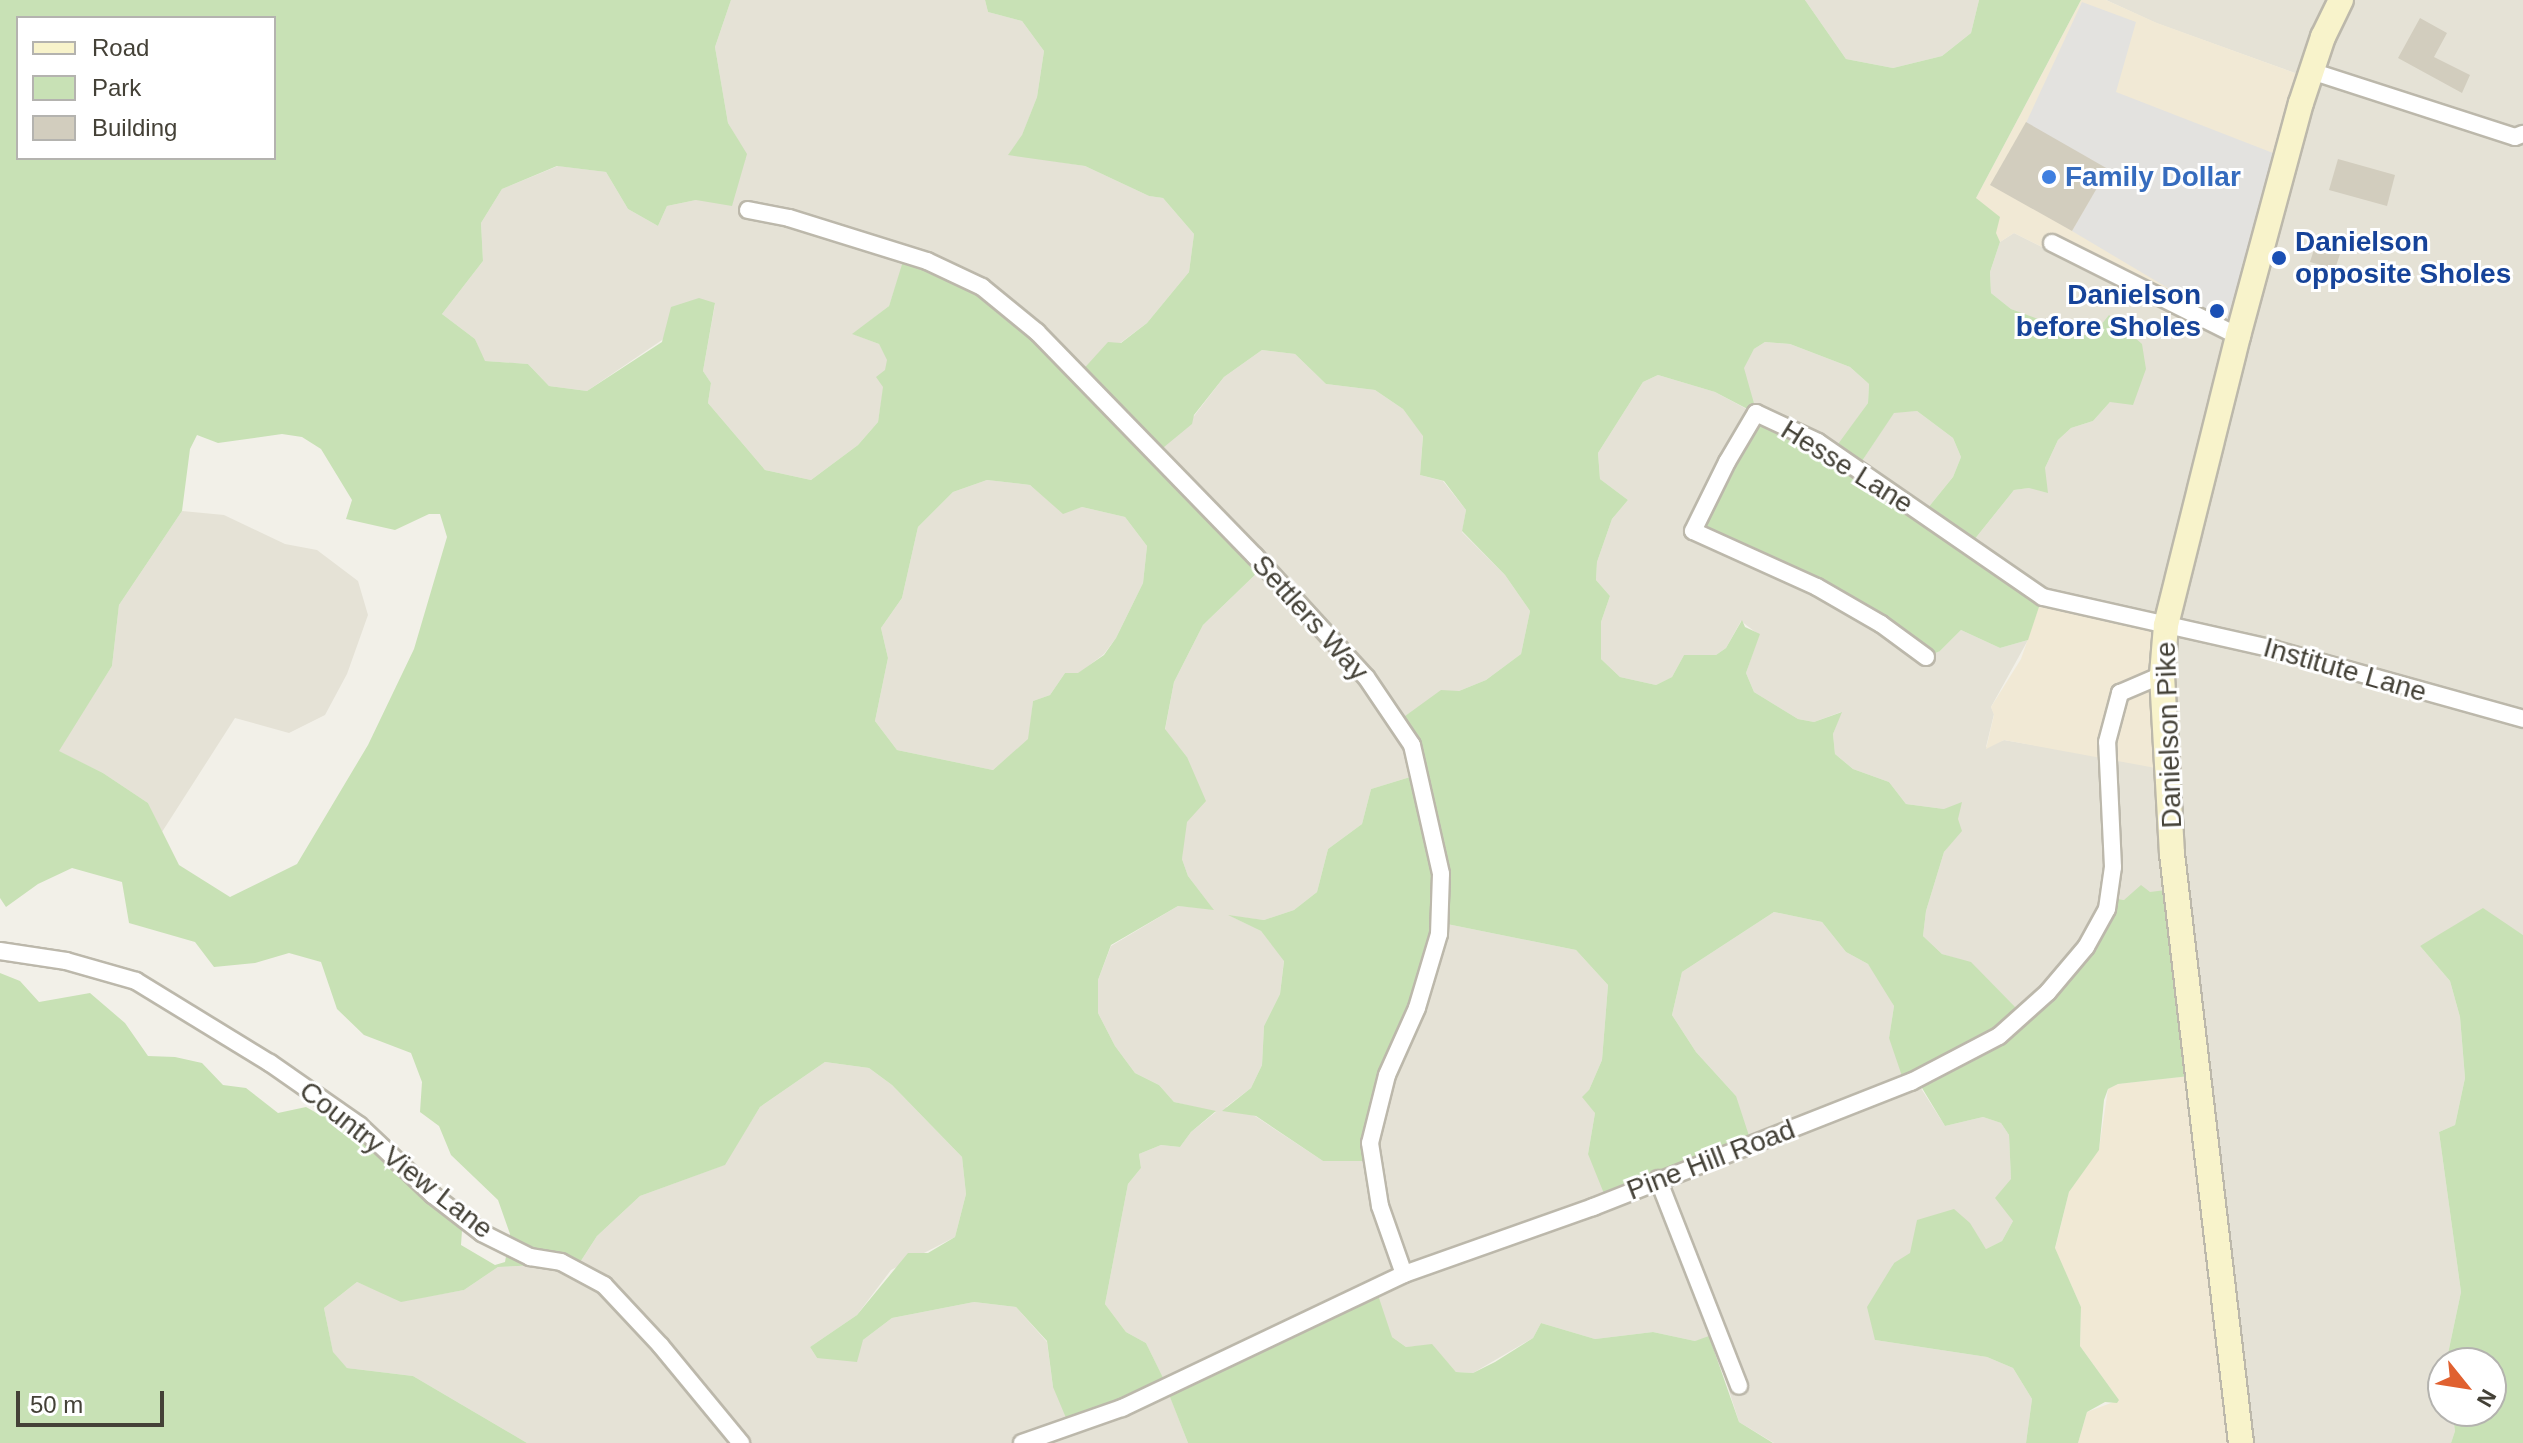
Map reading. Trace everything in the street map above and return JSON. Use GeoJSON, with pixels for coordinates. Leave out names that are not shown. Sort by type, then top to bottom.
{"type":"FeatureCollection","features":[{"type":"Feature","properties":{"kind":"main road","name":"Danielson Pike"},"geometry":{"type":"LineString","coordinates":[[2241,1443],[2172,854],[2162,675],[2166,625],[2238,336],[2311,71],[2341,0]]}},
{"type":"Feature","properties":{"kind":"street"},"geometry":{"type":"LineString","coordinates":[[2311,71],[2515,137],[2523,134]]}},
{"type":"Feature","properties":{"kind":"street","name":"Settlers Way"},"geometry":{"type":"LineString","coordinates":[[748,210],[789,218],[927,261],[982,287],[1037,332],[1255,556],[1366,677],[1412,745],[1441,874],[1439,934],[1417,1008],[1387,1075],[1370,1143],[1380,1206],[1404,1274]]}},
{"type":"Feature","properties":{"kind":"street"},"geometry":{"type":"LineString","coordinates":[[2052,243],[2238,336]]}},
{"type":"Feature","properties":{"kind":"street","name":"Hesse Lane"},"geometry":{"type":"LineString","coordinates":[[1926,657],[1881,624],[1817,587],[1693,531],[1727,462],[1756,413],[1818,442],[2043,597],[2166,625]]}},
{"type":"Feature","properties":{"kind":"street","name":"Institute Lane"},"geometry":{"type":"LineString","coordinates":[[2166,625],[2273,649],[2523,719]]}},
{"type":"Feature","properties":{"kind":"street","name":"Pine Hill Road"},"geometry":{"type":"LineString","coordinates":[[1022,1443],[1122,1408],[1404,1274],[1593,1207],[1911,1082],[1999,1036],[2048,992],[2086,947],[2107,909],[2113,867],[2107,742],[2120,693],[2162,675]]}},
{"type":"Feature","properties":{"kind":"street","name":"Country View Lane"},"geometry":{"type":"LineString","coordinates":[[0,951],[66,961],[136,981],[270,1063],[359,1125],[433,1195],[482,1233],[530,1257],[561,1262],[604,1285],[661,1346],[741,1443]]}},
{"type":"Feature","properties":{"kind":"street"},"geometry":{"type":"LineString","coordinates":[[1658,1179],[1739,1386]]}},
{"type":"Feature","properties":{"kind":"shaded area"},"geometry":{"type":"Polygon","coordinates":[[[731,0],[985,0],[988,12],[1022,21],[1044,51],[1037,97],[1022,136],[1009,154],[1085,166],[1149,196],[1163,198],[1194,234],[1189,272],[1147,323],[1079,374],[905,258],[889,306],[853,334],[879,344],[888,360],[878,422],[858,445],[811,480],[765,470],[708,403],[711,383],[703,371],[715,304],[587,391],[549,386],[528,364],[484,361],[475,339],[442,314],[483,261],[481,223],[502,189],[558,166],[606,172],[628,209],[658,226],[667,206],[696,200],[746,154],[728,123],[715,47],[731,0]]]}},
{"type":"Feature","properties":{"kind":"shaded area"},"geometry":{"type":"Polygon","coordinates":[[[1805,0],[1979,0],[1971,33],[1942,56],[1893,68],[1846,59],[1805,0]]]}},
{"type":"Feature","properties":{"kind":"shaded area"},"geometry":{"type":"Polygon","coordinates":[[[2081,0],[2106,0],[2157,23],[2303,76],[2234,333],[2056,247],[2044,248],[2014,233],[2000,242],[1976,198],[2081,0]]]}},
{"type":"Feature","properties":{"kind":"shaded area"},"geometry":{"type":"Polygon","coordinates":[[[2106,0],[2523,0],[2523,935],[2512,928],[2420,946],[2450,981],[2460,1017],[2465,1078],[2455,1125],[2439,1132],[2461,1292],[2449,1347],[2427,1347],[2427,1427],[2454,1427],[2451,1443],[2236,1443],[2166,890],[2124,900],[2113,898],[2087,951],[2023,1015],[1971,963],[1942,954],[1923,936],[1926,911],[1944,852],[1961,831],[1944,809],[1906,804],[1889,782],[1853,769],[1835,754],[1833,734],[1841,712],[1814,722],[1798,719],[1754,692],[1746,673],[1759,635],[1741,621],[1726,648],[1716,655],[1684,655],[1672,677],[1656,685],[1620,677],[1601,659],[1601,622],[1610,596],[1596,580],[1597,562],[1612,519],[1628,500],[1600,479],[1598,453],[1643,382],[1658,375],[1715,392],[1756,414],[1743,368],[1754,349],[1765,342],[1790,344],[1850,367],[1869,384],[1868,403],[1834,452],[1940,651],[1961,630],[2000,648],[2028,640],[1991,707],[1994,714],[1986,747],[2004,740],[2108,758],[2042,598],[1970,545],[2014,490],[2029,488],[2045,468],[2058,440],[2071,428],[2093,421],[2110,402],[2093,336],[2062,331],[2011,309],[1991,293],[1990,272],[2000,242],[2014,233],[2044,248],[2303,76],[2156,23],[2106,0]]]}},
{"type":"Feature","properties":{"kind":"shaded area"},"geometry":{"type":"Polygon","coordinates":[[[2082,2],[2136,22],[2116,92],[2273,153],[2230,325],[2072,231],[2107,169],[2026,123],[2082,2]]]}},
{"type":"Feature","properties":{"kind":"shaded area"},"geometry":{"type":"Polygon","coordinates":[[[1262,350],[1295,354],[1326,384],[1375,390],[1403,409],[1423,435],[1420,475],[1443,481],[1466,510],[1462,532],[1505,575],[1530,611],[1521,654],[1486,680],[1459,691],[1420,774],[1371,789],[1362,824],[1328,849],[1317,892],[1294,910],[1264,920],[1231,916],[1261,931],[1284,960],[1280,994],[1264,1026],[1262,1065],[1251,1088],[1226,1107],[1255,1116],[1323,1161],[1372,1138],[1442,923],[1576,950],[1608,985],[1602,1060],[1589,1090],[1595,1113],[1588,1154],[1736,1096],[1696,1052],[1672,1015],[1682,972],[1774,912],[1822,922],[1846,952],[1868,964],[1880,979],[1894,1006],[1889,1038],[1945,1126],[1983,1117],[2001,1123],[2009,1135],[2013,1221],[2002,1241],[1986,1249],[1969,1223],[1893,1264],[1875,1340],[1987,1357],[2013,1368],[2032,1399],[2026,1443],[1774,1443],[1739,1422],[1712,1338],[1695,1341],[1653,1332],[1595,1339],[1541,1323],[1533,1338],[1473,1373],[1456,1372],[1432,1345],[1406,1347],[1392,1337],[1167,1387],[1146,1343],[1126,1332],[1105,1304],[1128,1184],[1141,1168],[1139,1154],[1161,1145],[1180,1147],[1191,1132],[1216,1112],[1174,1102],[1159,1085],[1135,1073],[1115,1046],[1098,1013],[1098,980],[1111,946],[1178,906],[1213,909],[1188,876],[1182,859],[1187,757],[1165,730],[1174,682],[1203,625],[1260,570],[1158,452],[1194,416],[1224,377],[1262,350]]]}},
{"type":"Feature","properties":{"kind":"shaded area"},"geometry":{"type":"Polygon","coordinates":[[[1917,411],[1953,438],[1961,457],[1953,477],[1923,514],[1858,467],[1894,412],[1917,411]]]}},
{"type":"Feature","properties":{"kind":"shaded area"},"geometry":{"type":"Polygon","coordinates":[[[987,480],[1030,485],[1063,513],[1082,507],[1125,517],[1147,546],[1143,583],[1116,638],[1104,654],[1078,674],[1065,673],[1050,695],[1033,701],[1029,739],[993,770],[897,750],[875,721],[888,658],[881,628],[902,598],[918,527],[953,492],[987,480]]]}},
{"type":"Feature","properties":{"kind":"shaded area"},"geometry":{"type":"Polygon","coordinates":[[[182,511],[224,515],[285,544],[317,550],[358,581],[368,615],[347,674],[325,715],[289,733],[235,718],[162,832],[148,803],[103,773],[58,751],[112,666],[119,605],[182,511]]]}},
{"type":"Feature","properties":{"kind":"shaded area"},"geometry":{"type":"Polygon","coordinates":[[[2042,598],[2154,622],[2161,769],[2004,740],[1986,749],[1994,715],[1991,707],[2021,659],[2042,598]]]}},
{"type":"Feature","properties":{"kind":"shaded area"},"geometry":{"type":"Polygon","coordinates":[[[825,1062],[869,1068],[892,1085],[962,1157],[966,1194],[955,1237],[891,1270],[857,1315],[810,1347],[817,1358],[863,1340],[892,1318],[974,1302],[1016,1307],[1047,1342],[1053,1387],[1168,1391],[1188,1443],[527,1443],[413,1376],[347,1368],[333,1353],[324,1308],[357,1282],[402,1301],[464,1290],[498,1267],[558,1264],[575,1270],[597,1236],[640,1196],[724,1165],[760,1107],[825,1062]]]}},
{"type":"Feature","properties":{"kind":"shaded area"},"geometry":{"type":"Polygon","coordinates":[[[2190,1076],[2236,1443],[2078,1443],[2087,1412],[2119,1400],[2080,1346],[2081,1307],[2055,1249],[2069,1192],[2099,1149],[2108,1089],[2118,1084],[2190,1076]]]}},
{"type":"Feature","properties":{"kind":"green space"},"geometry":{"type":"Polygon","coordinates":[[[0,0],[731,0],[715,47],[728,123],[747,154],[732,206],[696,200],[667,206],[658,226],[628,209],[606,172],[557,166],[502,189],[481,223],[483,261],[442,314],[475,339],[485,361],[528,364],[549,386],[587,391],[662,342],[671,307],[699,298],[715,303],[703,371],[711,383],[708,403],[765,470],[811,480],[858,445],[878,422],[883,387],[876,377],[885,370],[887,360],[879,344],[852,334],[889,306],[904,258],[983,288],[1079,374],[1108,342],[1121,343],[1147,323],[1189,272],[1194,234],[1163,198],[1149,196],[1085,166],[1008,155],[1022,135],[1037,97],[1044,51],[1022,21],[988,12],[985,0],[1805,0],[1846,59],[1893,68],[1942,56],[1971,33],[1979,0],[2081,0],[1976,198],[2000,217],[1996,233],[2000,242],[1990,272],[1991,293],[2011,309],[2081,335],[2093,335],[2109,315],[2142,344],[2146,369],[2133,405],[2110,402],[2093,421],[2071,428],[2058,440],[2045,468],[2048,493],[2029,488],[2014,490],[1970,545],[2042,598],[2028,640],[2000,648],[1961,630],[1940,651],[1926,657],[1891,633],[1695,533],[1755,416],[1833,451],[1868,403],[1869,384],[1850,367],[1790,344],[1765,342],[1754,349],[1744,368],[1757,414],[1715,392],[1658,375],[1643,382],[1598,453],[1600,479],[1628,500],[1612,519],[1597,562],[1596,580],[1610,596],[1601,622],[1601,659],[1620,677],[1656,685],[1672,677],[1684,655],[1716,655],[1726,648],[1742,620],[1745,627],[1760,634],[1746,673],[1754,692],[1798,719],[1814,722],[1842,712],[1833,734],[1835,754],[1853,769],[1889,782],[1906,804],[1944,809],[1962,802],[1958,819],[1962,831],[1944,852],[1926,911],[1923,936],[1942,954],[1971,962],[2023,1015],[2113,898],[2124,900],[2141,885],[2150,892],[2166,890],[2190,1076],[2118,1084],[2108,1089],[2099,1150],[2069,1192],[2055,1248],[2081,1307],[2080,1346],[2119,1400],[2117,1403],[2105,1402],[2087,1412],[2078,1443],[2026,1443],[2032,1399],[2013,1368],[1987,1357],[1875,1340],[1867,1307],[1894,1263],[1910,1253],[1917,1220],[1954,1209],[1970,1223],[1986,1249],[2002,1241],[2013,1221],[1995,1198],[2011,1179],[2009,1135],[2001,1123],[1983,1117],[1945,1126],[1919,1083],[1905,1085],[1889,1038],[1894,1006],[1868,964],[1846,952],[1822,922],[1774,912],[1682,972],[1672,1015],[1696,1052],[1736,1096],[1752,1145],[1607,1201],[1588,1154],[1595,1113],[1582,1097],[1589,1090],[1602,1060],[1608,985],[1576,950],[1442,923],[1387,1079],[1371,1161],[1323,1161],[1256,1116],[1222,1111],[1251,1088],[1262,1065],[1264,1026],[1280,994],[1284,961],[1261,931],[1228,915],[1264,920],[1294,910],[1317,892],[1328,849],[1362,824],[1371,789],[1420,774],[1401,719],[1441,690],[1459,691],[1486,680],[1521,654],[1530,611],[1505,575],[1462,531],[1466,510],[1444,481],[1420,475],[1423,436],[1403,409],[1375,390],[1326,384],[1295,354],[1262,350],[1224,377],[1194,415],[1192,424],[1158,452],[1260,570],[1203,625],[1174,682],[1165,729],[1187,757],[1206,801],[1187,822],[1182,859],[1188,876],[1214,910],[1178,906],[1111,945],[1098,980],[1098,1013],[1115,1046],[1135,1073],[1159,1085],[1174,1102],[1216,1111],[1191,1132],[1180,1147],[1161,1145],[1139,1154],[1141,1168],[1128,1184],[1105,1304],[1126,1332],[1146,1343],[1167,1386],[1377,1292],[1392,1337],[1406,1347],[1432,1344],[1456,1372],[1473,1373],[1495,1362],[1533,1338],[1541,1323],[1595,1339],[1653,1332],[1695,1341],[1709,1336],[1739,1422],[1773,1443],[1188,1443],[1168,1392],[1069,1425],[1053,1387],[1047,1341],[1016,1307],[974,1302],[892,1318],[863,1340],[857,1362],[817,1358],[810,1347],[857,1315],[908,1253],[928,1253],[955,1237],[966,1194],[962,1157],[892,1085],[869,1068],[825,1062],[760,1107],[725,1165],[640,1196],[597,1236],[575,1270],[557,1264],[498,1267],[464,1290],[401,1302],[357,1282],[324,1308],[333,1352],[347,1368],[413,1376],[527,1443],[0,1443],[0,973],[20,981],[39,1002],[90,993],[125,1023],[148,1056],[175,1057],[202,1063],[223,1085],[246,1088],[278,1113],[306,1107],[322,1116],[348,1116],[406,1182],[463,1216],[461,1245],[495,1265],[505,1262],[510,1234],[498,1200],[451,1155],[439,1126],[420,1112],[422,1082],[411,1053],[364,1035],[337,1009],[321,962],[289,953],[255,963],[214,967],[195,942],[129,923],[122,882],[72,868],[38,884],[6,907],[0,898],[0,0]],[[1917,411],[1894,413],[1858,467],[1923,514],[1953,477],[1961,457],[1953,438],[1917,411]],[[282,434],[218,443],[197,435],[190,449],[182,511],[119,605],[112,666],[59,751],[103,773],[148,803],[179,865],[230,897],[297,864],[368,745],[414,649],[447,537],[440,514],[429,514],[395,530],[346,519],[352,500],[321,449],[302,437],[282,434]],[[987,480],[953,492],[918,527],[902,598],[881,628],[888,658],[875,721],[897,750],[993,770],[1028,739],[1033,701],[1050,695],[1065,673],[1078,673],[1104,655],[1116,638],[1143,583],[1147,546],[1125,517],[1082,507],[1063,514],[1030,485],[987,480]]]}},
{"type":"Feature","properties":{"kind":"green space"},"geometry":{"type":"Polygon","coordinates":[[[2483,908],[2523,935],[2523,1443],[2451,1443],[2454,1427],[2507,1427],[2507,1347],[2449,1347],[2461,1292],[2439,1132],[2455,1125],[2465,1078],[2460,1017],[2450,981],[2420,946],[2483,908]]]}},
{"type":"Feature","properties":{"kind":"building"},"geometry":{"type":"Polygon","coordinates":[[[2420,18],[2447,33],[2434,57],[2470,75],[2462,93],[2398,58],[2420,18]]]}},
{"type":"Feature","properties":{"kind":"building","name":"Family Dollar"},"geometry":{"type":"Polygon","coordinates":[[[2026,122],[2108,169],[2072,231],[1990,185],[2026,122]]]}},
{"type":"Feature","properties":{"kind":"building"},"geometry":{"type":"Polygon","coordinates":[[[2338,159],[2395,175],[2387,206],[2329,190],[2338,159]]]}},
{"type":"Feature","properties":{"kind":"building"},"geometry":{"type":"Polygon","coordinates":[[[2318,237],[2343,245],[2335,269],[2310,262],[2318,237]]]}},
{"type":"Feature","properties":{"kind":"place","name":"Family Dollar"},"geometry":{"type":"Point","coordinates":[2049,177]}},
{"type":"Feature","properties":{"kind":"place","name":"Danielson opposite Sholes"},"geometry":{"type":"Point","coordinates":[2279,258]}},
{"type":"Feature","properties":{"kind":"place","name":"Danielson before Sholes"},"geometry":{"type":"Point","coordinates":[2217,311]}}]}
